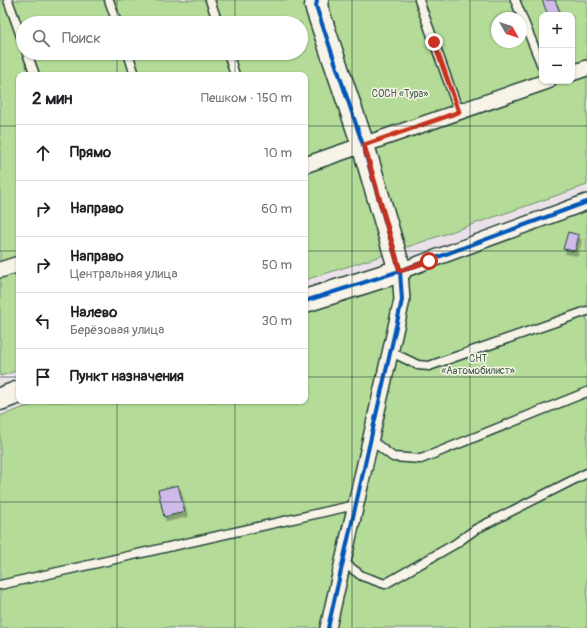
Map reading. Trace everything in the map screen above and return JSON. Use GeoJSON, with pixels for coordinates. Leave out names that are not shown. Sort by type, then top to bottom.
{"type":"FeatureCollection","features":[{"type":"Feature","properties":{"kind":"street"},"geometry":{"type":"LineString","coordinates":[[317,0],[316,6],[364,145],[400,271],[402,300],[328,628]]}},
{"type":"Feature","properties":{"kind":"street"},"geometry":{"type":"LineString","coordinates":[[575,72],[587,68]]}},
{"type":"Feature","properties":{"kind":"street"},"geometry":{"type":"LineString","coordinates":[[308,164],[539,84]]}},
{"type":"Feature","properties":{"kind":"street"},"geometry":{"type":"LineString","coordinates":[[308,300],[400,271],[587,202]]}},
{"type":"Feature","properties":{"kind":"street"},"geometry":{"type":"LineString","coordinates":[[0,270],[16,265]]}},
{"type":"Feature","properties":{"kind":"street"},"geometry":{"type":"LineString","coordinates":[[0,398],[16,393]]}},
{"type":"Feature","properties":{"kind":"lane"},"geometry":{"type":"LineString","coordinates":[[8,0],[16,22]]}},
{"type":"Feature","properties":{"kind":"lane"},"geometry":{"type":"LineString","coordinates":[[109,0],[115,16]]}},
{"type":"Feature","properties":{"kind":"lane"},"geometry":{"type":"LineString","coordinates":[[210,0],[216,16]]}},
{"type":"Feature","properties":{"kind":"lane"},"geometry":{"type":"LineString","coordinates":[[419,0],[459,112]]}},
{"type":"Feature","properties":{"kind":"lane"},"geometry":{"type":"LineString","coordinates":[[515,0],[539,59]]}},
{"type":"Feature","properties":{"kind":"lane"},"geometry":{"type":"LineString","coordinates":[[30,60],[34,72]]}},
{"type":"Feature","properties":{"kind":"lane"},"geometry":{"type":"LineString","coordinates":[[130,60],[134,72]]}},
{"type":"Feature","properties":{"kind":"lane"},"geometry":{"type":"LineString","coordinates":[[230,60],[234,72]]}},
{"type":"Feature","properties":{"kind":"lane"},"geometry":{"type":"LineString","coordinates":[[391,352],[418,364],[429,366],[587,311]]}},
{"type":"Feature","properties":{"kind":"lane"},"geometry":{"type":"LineString","coordinates":[[371,440],[393,457],[422,459],[587,392]]}},
{"type":"Feature","properties":{"kind":"lane"},"geometry":{"type":"LineString","coordinates":[[343,562],[362,576],[385,584],[455,544],[476,529],[587,473]]}},
{"type":"Feature","properties":{"kind":"lane"},"geometry":{"type":"LineString","coordinates":[[0,585],[355,505]]}},
{"type":"Feature","properties":{"kind":"green space","name":"СОСН «Тура»"},"geometry":{"type":"Polygon","coordinates":[[[0,0],[587,0],[587,185],[384,255],[308,279],[308,72],[16,72],[16,371],[0,376],[0,0]]]}},
{"type":"Feature","properties":{"kind":"green space","name":"СНТ «Автомобилист»"},"geometry":{"type":"Polygon","coordinates":[[[587,207],[587,628],[0,628],[0,416],[34,404],[308,404],[308,310],[587,207]]]}},
{"type":"Feature","properties":{"kind":"building"},"geometry":{"type":"Polygon","coordinates":[[[542,0],[555,0],[560,12],[547,12],[542,0]]]}},
{"type":"Feature","properties":{"kind":"building"},"geometry":{"type":"Polygon","coordinates":[[[568,232],[579,235],[575,251],[563,249],[568,232]]]}},
{"type":"Feature","properties":{"kind":"building"},"geometry":{"type":"Polygon","coordinates":[[[178,485],[185,512],[164,517],[158,490],[178,485]]]}},
{"type":"Feature","properties":{"kind":"cycle path"},"geometry":{"type":"LineString","coordinates":[[317,0],[316,6],[363,145],[400,271],[402,300],[328,628]]}},
{"type":"Feature","properties":{"kind":"cycle path"},"geometry":{"type":"LineString","coordinates":[[308,300],[400,271],[587,202]]}},
{"type":"Feature","properties":{"kind":"route"},"geometry":{"type":"LineString","coordinates":[[429,261],[400,271],[364,145],[459,112],[434,42]]}}]}
